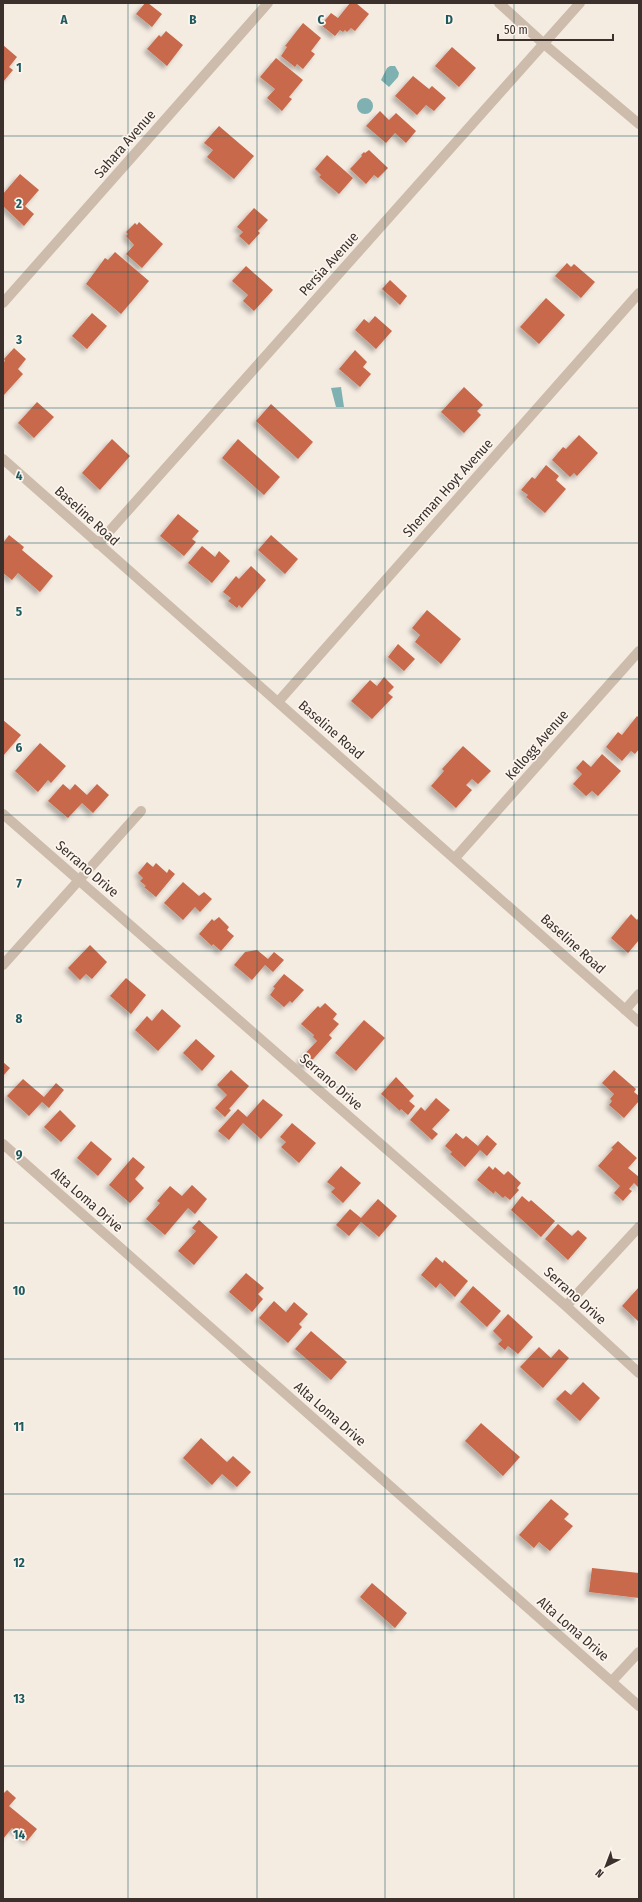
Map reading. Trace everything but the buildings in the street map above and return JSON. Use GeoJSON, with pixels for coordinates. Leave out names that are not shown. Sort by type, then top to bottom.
{"type":"FeatureCollection","features":[{"type":"Feature","properties":{"kind":"street","name":"Sahara Avenue"},"geometry":{"type":"LineString","coordinates":[[3,303],[268,3]]}},
{"type":"Feature","properties":{"kind":"street"},"geometry":{"type":"LineString","coordinates":[[499,3],[544,44],[639,124]]}},
{"type":"Feature","properties":{"kind":"street","name":"Persia Avenue"},"geometry":{"type":"LineString","coordinates":[[98,544],[580,3]]}},
{"type":"Feature","properties":{"kind":"street","name":"Sherman Hoyt Avenue"},"geometry":{"type":"LineString","coordinates":[[278,702],[639,293]]}},
{"type":"Feature","properties":{"kind":"street","name":"Baseline Road"},"geometry":{"type":"LineString","coordinates":[[3,459],[639,1022]]}},
{"type":"Feature","properties":{"kind":"street","name":"Kellogg Avenue"},"geometry":{"type":"LineString","coordinates":[[455,858],[639,651]]}},
{"type":"Feature","properties":{"kind":"street"},"geometry":{"type":"LineString","coordinates":[[3,965],[140,811]]}},
{"type":"Feature","properties":{"kind":"street","name":"Serrano Drive"},"geometry":{"type":"LineString","coordinates":[[3,814],[566,1306],[639,1373]]}},
{"type":"Feature","properties":{"kind":"street"},"geometry":{"type":"LineString","coordinates":[[625,1010],[639,994]]}},
{"type":"Feature","properties":{"kind":"street","name":"Alta Loma Drive"},"geometry":{"type":"LineString","coordinates":[[3,1144],[639,1706]]}},
{"type":"Feature","properties":{"kind":"street"},"geometry":{"type":"LineString","coordinates":[[566,1306],[639,1226]]}},
{"type":"Feature","properties":{"kind":"street"},"geometry":{"type":"LineString","coordinates":[[612,1681],[639,1652]]}},
{"type":"Feature","properties":{"kind":"water"},"geometry":{"type":"Polygon","coordinates":[[[390,66],[395,66],[399,73],[398,77],[389,87],[381,80],[387,68],[390,66]]]}},
{"type":"Feature","properties":{"kind":"water"},"geometry":{"type":"Polygon","coordinates":[[[362,98],[368,98],[373,103],[371,112],[368,114],[362,114],[357,109],[357,103],[362,98]]]}},
{"type":"Feature","properties":{"kind":"water"},"geometry":{"type":"Polygon","coordinates":[[[341,387],[344,407],[336,407],[331,388],[341,387]]]}}]}
